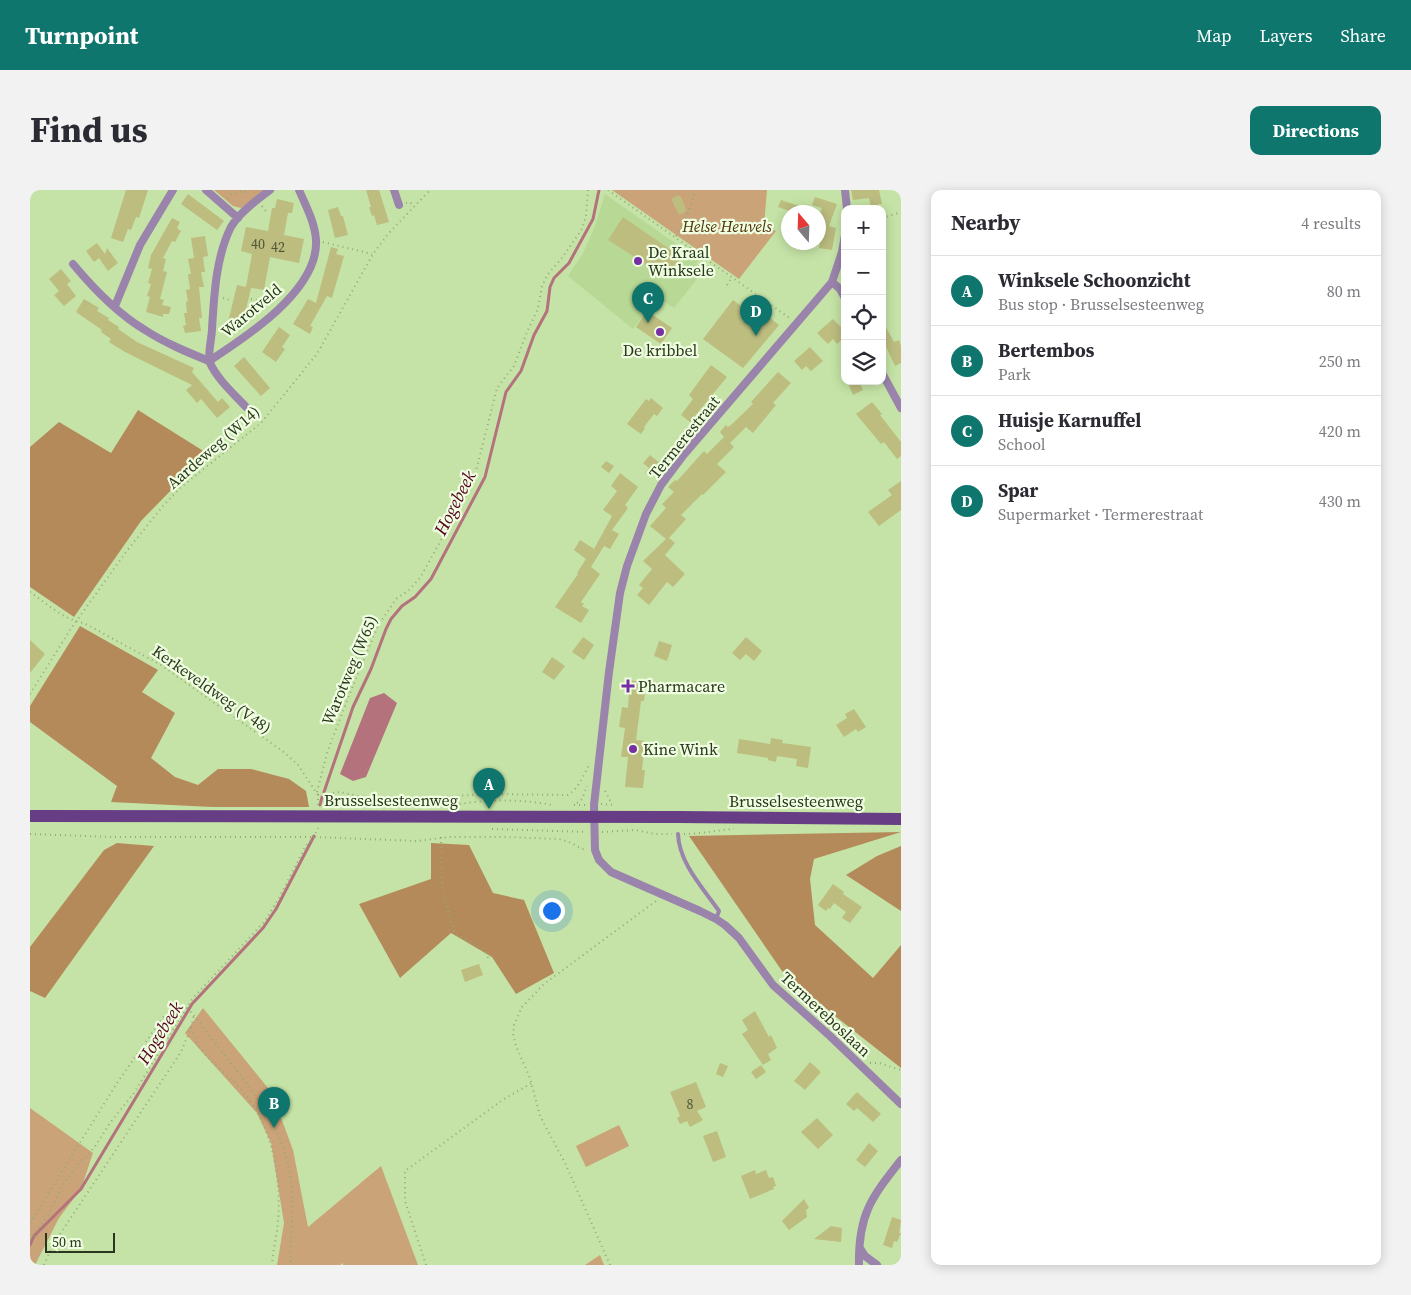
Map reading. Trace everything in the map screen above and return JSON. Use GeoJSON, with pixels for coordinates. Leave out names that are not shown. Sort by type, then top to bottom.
{"type":"FeatureCollection","features":[{"type":"Feature","properties":{"kind":"main road","name":"Brusselsesteenweg"},"geometry":{"type":"LineString","coordinates":[[30,816],[901,819]]}},
{"type":"Feature","properties":{"kind":"street"},"geometry":{"type":"LineString","coordinates":[[115,306],[140,245],[173,190]]}},
{"type":"Feature","properties":{"kind":"street"},"geometry":{"type":"LineString","coordinates":[[206,190],[238,218]]}},
{"type":"Feature","properties":{"kind":"street","name":"Warotveld"},"geometry":{"type":"LineString","coordinates":[[209,361],[214,296],[219,262],[231,227],[256,200],[270,190]]}},
{"type":"Feature","properties":{"kind":"street","name":"Warotveld"},"geometry":{"type":"LineString","coordinates":[[209,361],[256,329],[288,301],[313,265],[316,240],[310,212],[299,190]]}},
{"type":"Feature","properties":{"kind":"street"},"geometry":{"type":"LineString","coordinates":[[394,190],[398,206]]}},
{"type":"Feature","properties":{"kind":"street"},"geometry":{"type":"LineString","coordinates":[[845,190],[847,205]]}},
{"type":"Feature","properties":{"kind":"street"},"geometry":{"type":"LineString","coordinates":[[842,250],[832,282],[843,295]]}},
{"type":"Feature","properties":{"kind":"street"},"geometry":{"type":"LineString","coordinates":[[73,264],[98,292],[145,331],[209,361],[220,378],[246,407]]}},
{"type":"Feature","properties":{"kind":"street","name":"Termerestraat"},"geometry":{"type":"LineString","coordinates":[[594,817],[602,721],[620,593],[627,566],[646,514],[661,485],[682,457],[832,282]]}},
{"type":"Feature","properties":{"kind":"street"},"geometry":{"type":"LineString","coordinates":[[886,380],[901,408]]}},
{"type":"Feature","properties":{"kind":"street","name":"Termereboslaan"},"geometry":{"type":"LineString","coordinates":[[594,817],[595,850],[603,865],[616,874],[716,919],[739,938],[773,985],[901,1104]]}},
{"type":"Feature","properties":{"kind":"street"},"geometry":{"type":"LineString","coordinates":[[859,1265],[862,1227],[869,1205],[875,1193],[901,1160]]}},
{"type":"Feature","properties":{"kind":"street"},"geometry":{"type":"LineString","coordinates":[[860,1248],[865,1256],[877,1265]]}},
{"type":"Feature","properties":{"kind":"lane"},"geometry":{"type":"LineString","coordinates":[[678,834],[678,844],[683,858],[719,911],[716,919]]}},
{"type":"Feature","properties":{"kind":"path"},"geometry":{"type":"LineString","coordinates":[[224,205],[231,194],[240,191],[245,192],[246,190]]}},
{"type":"Feature","properties":{"kind":"path","name":"Aardeweg (W14)"},"geometry":{"type":"LineString","coordinates":[[30,694],[76,622],[126,552],[163,506],[180,488],[261,423],[293,384],[316,354],[373,254],[388,234],[430,190]]}},
{"type":"Feature","properties":{"kind":"path","name":"Warotweg (W65)"},"geometry":{"type":"LineString","coordinates":[[318,805],[317,794],[332,741],[378,626],[396,599],[409,590],[420,578],[465,497],[476,471],[497,388],[514,366],[538,309],[542,286],[548,274],[562,258],[582,229],[586,216],[588,190]]}},
{"type":"Feature","properties":{"kind":"path"},"geometry":{"type":"LineString","coordinates":[[608,190],[796,324]]}},
{"type":"Feature","properties":{"kind":"path"},"geometry":{"type":"LineString","coordinates":[[675,237],[689,211],[695,190]]}},
{"type":"Feature","properties":{"kind":"path"},"geometry":{"type":"LineString","coordinates":[[886,217],[901,212]]}},
{"type":"Feature","properties":{"kind":"path"},"geometry":{"type":"LineString","coordinates":[[316,240],[373,254]]}},
{"type":"Feature","properties":{"kind":"path"},"geometry":{"type":"LineString","coordinates":[[727,285],[732,277]]}},
{"type":"Feature","properties":{"kind":"path"},"geometry":{"type":"LineString","coordinates":[[251,299],[282,306]]}},
{"type":"Feature","properties":{"kind":"path","name":"Kerkeveldweg (V48)"},"geometry":{"type":"LineString","coordinates":[[30,592],[64,616],[76,622],[84,623],[161,665],[285,753],[298,766],[317,794]]}},
{"type":"Feature","properties":{"kind":"path"},"geometry":{"type":"LineString","coordinates":[[317,794],[340,792],[381,798],[425,798],[486,794],[568,795],[580,782],[591,762],[589,777]]}},
{"type":"Feature","properties":{"kind":"path"},"geometry":{"type":"LineString","coordinates":[[575,805],[582,799],[588,784]]}},
{"type":"Feature","properties":{"kind":"path"},"geometry":{"type":"LineString","coordinates":[[30,1240],[48,1214],[62,1186],[79,1163],[94,1148],[110,1123],[134,1093],[193,998],[265,921],[305,847],[314,837],[318,828]]}},
{"type":"Feature","properties":{"kind":"path"},"geometry":{"type":"LineString","coordinates":[[30,834],[113,837],[314,837],[417,841],[441,837],[559,839],[589,850]]}},
{"type":"Feature","properties":{"kind":"path"},"geometry":{"type":"LineString","coordinates":[[441,837],[442,889],[455,934],[484,949],[489,960]]}},
{"type":"Feature","properties":{"kind":"path"},"geometry":{"type":"LineString","coordinates":[[610,1265],[566,1165],[540,1116],[532,1083],[516,1046],[513,1034],[516,1017],[522,1007],[544,984],[664,896]]}},
{"type":"Feature","properties":{"kind":"path"},"geometry":{"type":"LineString","coordinates":[[187,1008],[260,1100],[281,1138],[291,1181],[293,1208],[290,1246],[291,1265]]}},
{"type":"Feature","properties":{"kind":"path"},"geometry":{"type":"LineString","coordinates":[[30,1223],[117,1082],[164,1016],[187,1008]]}},
{"type":"Feature","properties":{"kind":"path"},"geometry":{"type":"LineString","coordinates":[[44,1265],[54,1243],[181,1052],[194,1015]]}},
{"type":"Feature","properties":{"kind":"path"},"geometry":{"type":"LineString","coordinates":[[191,1028],[199,1046],[244,1092],[253,1105],[269,1137],[275,1163],[278,1202],[277,1231],[272,1265]]}},
{"type":"Feature","properties":{"kind":"path"},"geometry":{"type":"LineString","coordinates":[[861,1065],[879,1063],[901,1070]]}},
{"type":"Feature","properties":{"kind":"path"},"geometry":{"type":"LineString","coordinates":[[426,1265],[405,1201],[405,1171],[504,1099],[532,1083]]}},
{"type":"Feature","properties":{"kind":"shaded area","name":"De Kraal Winksele"},"geometry":{"type":"Polygon","coordinates":[[[605,194],[699,260],[696,264],[704,270],[674,308],[657,297],[633,329],[568,276],[582,255],[594,229],[605,194]]]}},
{"type":"Feature","properties":{"kind":"shaded area"},"geometry":{"type":"Polygon","coordinates":[[[138,410],[213,457],[177,484],[141,521],[74,617],[30,587],[30,447],[59,422],[111,453],[138,410]]]}},
{"type":"Feature","properties":{"kind":"shaded area"},"geometry":{"type":"Polygon","coordinates":[[[80,626],[158,670],[142,692],[175,713],[151,758],[175,777],[198,785],[218,769],[251,769],[289,779],[306,791],[309,807],[212,807],[111,802],[117,786],[30,722],[30,706],[80,626]]]}},
{"type":"Feature","properties":{"kind":"shaded area"},"geometry":{"type":"Polygon","coordinates":[[[384,693],[397,703],[366,777],[353,781],[340,774],[370,698],[384,693]]]}},
{"type":"Feature","properties":{"kind":"shaded area"},"geometry":{"type":"Polygon","coordinates":[[[901,832],[814,859],[810,879],[815,925],[873,978],[901,945],[901,1068],[782,971],[689,836],[901,832]]]}},
{"type":"Feature","properties":{"kind":"shaded area"},"geometry":{"type":"Polygon","coordinates":[[[117,843],[154,846],[45,998],[30,991],[30,947],[104,850],[117,843]]]}},
{"type":"Feature","properties":{"kind":"shaded area"},"geometry":{"type":"Polygon","coordinates":[[[431,843],[469,845],[493,893],[524,900],[554,973],[516,994],[492,957],[451,933],[400,978],[359,904],[431,879],[431,843]]]}},
{"type":"Feature","properties":{"kind":"shaded area"},"geometry":{"type":"Polygon","coordinates":[[[901,846],[901,911],[846,875],[877,856],[901,846]]]}},
{"type":"Feature","properties":{"kind":"green space"},"geometry":{"type":"Polygon","coordinates":[[[214,190],[266,190],[241,208],[233,206],[214,190]]]}},
{"type":"Feature","properties":{"kind":"green space","name":"Helse Heuvels"},"geometry":{"type":"Polygon","coordinates":[[[612,190],[767,190],[764,226],[776,231],[739,279],[612,190]]]}},
{"type":"Feature","properties":{"kind":"green space"},"geometry":{"type":"Polygon","coordinates":[[[203,1008],[272,1093],[293,1150],[308,1227],[381,1166],[418,1265],[343,1265],[343,1263],[340,1265],[277,1265],[284,1223],[271,1143],[257,1113],[185,1033],[203,1008]]]}},
{"type":"Feature","properties":{"kind":"green space"},"geometry":{"type":"Polygon","coordinates":[[[30,1108],[93,1153],[81,1189],[59,1218],[35,1265],[30,1265],[30,1108]]]}},
{"type":"Feature","properties":{"kind":"green space"},"geometry":{"type":"Polygon","coordinates":[[[619,1125],[629,1146],[586,1167],[576,1146],[619,1125]]]}},
{"type":"Feature","properties":{"kind":"green space"},"geometry":{"type":"Polygon","coordinates":[[[600,1255],[604,1265],[585,1265],[600,1255]]]}},
{"type":"Feature","properties":{"kind":"building"},"geometry":{"type":"Polygon","coordinates":[[[126,190],[148,190],[139,218],[136,217],[131,230],[128,229],[123,242],[111,238],[126,190]]]}},
{"type":"Feature","properties":{"kind":"building"},"geometry":{"type":"Polygon","coordinates":[[[366,190],[379,190],[389,222],[377,225],[369,207],[371,207],[366,190]]]}},
{"type":"Feature","properties":{"kind":"building"},"geometry":{"type":"Polygon","coordinates":[[[851,190],[879,190],[882,204],[870,205],[869,198],[853,200],[851,190]]]}},
{"type":"Feature","properties":{"kind":"building"},"geometry":{"type":"Polygon","coordinates":[[[188,194],[224,221],[217,230],[181,204],[188,194]]]}},
{"type":"Feature","properties":{"kind":"building"},"geometry":{"type":"Polygon","coordinates":[[[678,195],[681,197],[686,209],[685,212],[679,215],[671,199],[678,195]]]}},
{"type":"Feature","properties":{"kind":"building"},"geometry":{"type":"Polygon","coordinates":[[[815,197],[837,204],[829,226],[836,228],[832,250],[826,249],[826,205],[812,205],[815,197]]]}},
{"type":"Feature","properties":{"kind":"building"},"geometry":{"type":"Polygon","coordinates":[[[277,199],[294,203],[292,213],[288,213],[284,235],[304,239],[299,263],[270,257],[264,290],[246,287],[252,254],[241,251],[246,227],[268,231],[272,208],[275,208],[277,199]]]}},
{"type":"Feature","properties":{"kind":"building"},"geometry":{"type":"Polygon","coordinates":[[[781,200],[796,205],[781,205],[781,208],[778,207],[781,200]]]}},
{"type":"Feature","properties":{"kind":"building"},"geometry":{"type":"Polygon","coordinates":[[[338,207],[341,216],[343,216],[348,235],[335,238],[328,210],[338,207]]]}},
{"type":"Feature","properties":{"kind":"building","name":"De Kraal Winksele"},"geometry":{"type":"Polygon","coordinates":[[[623,217],[681,257],[666,277],[608,240],[623,217]]]}},
{"type":"Feature","properties":{"kind":"building"},"geometry":{"type":"Polygon","coordinates":[[[172,218],[180,222],[177,228],[181,231],[175,242],[172,241],[163,258],[166,259],[163,271],[167,272],[160,299],[164,300],[162,305],[171,307],[169,314],[163,314],[163,317],[146,312],[150,297],[147,296],[151,284],[148,283],[152,269],[148,268],[151,255],[172,218]]]}},
{"type":"Feature","properties":{"kind":"building"},"geometry":{"type":"Polygon","coordinates":[[[205,236],[208,256],[203,257],[205,272],[201,272],[204,287],[199,287],[202,318],[199,318],[201,331],[185,333],[183,326],[186,325],[184,313],[187,313],[186,302],[188,301],[186,290],[190,289],[188,274],[191,274],[188,259],[194,258],[191,238],[205,236]]]}},
{"type":"Feature","properties":{"kind":"building"},"geometry":{"type":"Polygon","coordinates":[[[97,243],[105,254],[107,248],[118,263],[108,271],[99,258],[94,262],[86,251],[97,243]]]}},
{"type":"Feature","properties":{"kind":"building"},"geometry":{"type":"Polygon","coordinates":[[[331,247],[338,249],[336,254],[344,256],[332,298],[327,296],[310,326],[313,327],[310,334],[293,324],[308,299],[316,303],[331,247]]]}},
{"type":"Feature","properties":{"kind":"building"},"geometry":{"type":"Polygon","coordinates":[[[61,269],[71,281],[67,284],[76,296],[64,306],[54,295],[59,291],[49,279],[61,269]]]}},
{"type":"Feature","properties":{"kind":"building"},"geometry":{"type":"Polygon","coordinates":[[[237,285],[251,288],[242,326],[228,322],[237,285]]]}},
{"type":"Feature","properties":{"kind":"building"},"geometry":{"type":"Polygon","coordinates":[[[84,299],[99,308],[97,311],[109,318],[108,320],[119,327],[118,329],[137,342],[194,368],[192,372],[218,402],[222,398],[230,407],[217,418],[201,399],[197,403],[186,390],[192,385],[125,352],[109,342],[111,339],[101,332],[102,330],[76,312],[84,299]]]}},
{"type":"Feature","properties":{"kind":"building"},"geometry":{"type":"Polygon","coordinates":[[[733,300],[748,311],[742,320],[754,329],[765,314],[779,325],[743,368],[703,339],[733,300]]]}},
{"type":"Feature","properties":{"kind":"building"},"geometry":{"type":"Polygon","coordinates":[[[647,311],[672,328],[661,344],[636,327],[647,311]]]}},
{"type":"Feature","properties":{"kind":"building"},"geometry":{"type":"Polygon","coordinates":[[[833,319],[841,327],[841,340],[837,344],[833,339],[828,344],[817,333],[833,319]]]}},
{"type":"Feature","properties":{"kind":"building"},"geometry":{"type":"Polygon","coordinates":[[[279,327],[290,335],[282,347],[285,349],[276,362],[262,352],[279,327]]]}},
{"type":"Feature","properties":{"kind":"building"},"geometry":{"type":"Polygon","coordinates":[[[886,327],[894,342],[899,340],[901,346],[901,363],[895,366],[886,347],[886,327]]]}},
{"type":"Feature","properties":{"kind":"building"},"geometry":{"type":"Polygon","coordinates":[[[810,347],[823,361],[811,371],[806,366],[802,370],[794,361],[810,347]]]}},
{"type":"Feature","properties":{"kind":"building"},"geometry":{"type":"Polygon","coordinates":[[[244,357],[270,388],[261,396],[234,366],[244,357]]]}},
{"type":"Feature","properties":{"kind":"building"},"geometry":{"type":"Polygon","coordinates":[[[711,365],[727,377],[690,422],[681,415],[693,399],[689,395],[711,365]]]}},
{"type":"Feature","properties":{"kind":"building"},"geometry":{"type":"Polygon","coordinates":[[[778,372],[791,383],[773,403],[776,405],[753,433],[746,427],[730,443],[734,447],[717,464],[726,472],[681,515],[686,519],[669,538],[675,543],[665,555],[685,574],[673,587],[667,582],[649,605],[637,595],[643,588],[639,585],[652,569],[643,561],[666,539],[650,526],[666,508],[662,504],[674,492],[668,487],[675,480],[677,481],[704,451],[707,454],[724,437],[720,432],[726,425],[728,427],[732,424],[753,404],[751,402],[778,372]]]}},
{"type":"Feature","properties":{"kind":"building"},"geometry":{"type":"Polygon","coordinates":[[[849,385],[861,385],[863,390],[853,395],[849,385]]]}},
{"type":"Feature","properties":{"kind":"building"},"geometry":{"type":"Polygon","coordinates":[[[651,398],[663,408],[657,416],[654,414],[641,434],[627,424],[646,399],[649,401],[651,398]]]}},
{"type":"Feature","properties":{"kind":"building"},"geometry":{"type":"Polygon","coordinates":[[[872,402],[901,442],[901,456],[897,459],[884,442],[881,444],[856,414],[872,402]]]}},
{"type":"Feature","properties":{"kind":"building"},"geometry":{"type":"Polygon","coordinates":[[[650,455],[661,464],[651,477],[645,473],[649,468],[643,463],[650,455]]]}},
{"type":"Feature","properties":{"kind":"building"},"geometry":{"type":"Polygon","coordinates":[[[606,461],[614,466],[609,473],[601,467],[606,461]]]}},
{"type":"Feature","properties":{"kind":"building"},"geometry":{"type":"Polygon","coordinates":[[[620,473],[638,487],[625,505],[628,508],[612,530],[619,534],[610,549],[604,546],[591,567],[600,574],[581,602],[584,604],[582,606],[589,610],[581,623],[555,607],[586,559],[574,550],[580,540],[594,549],[612,516],[603,510],[617,491],[611,486],[620,473]]]}},
{"type":"Feature","properties":{"kind":"building"},"geometry":{"type":"Polygon","coordinates":[[[901,481],[901,510],[879,526],[868,512],[892,495],[888,490],[901,481]]]}},
{"type":"Feature","properties":{"kind":"building"},"geometry":{"type":"Polygon","coordinates":[[[583,637],[594,645],[584,660],[572,652],[583,637]]]}},
{"type":"Feature","properties":{"kind":"building"},"geometry":{"type":"Polygon","coordinates":[[[746,637],[762,651],[754,661],[746,654],[740,660],[732,653],[746,637]]]}},
{"type":"Feature","properties":{"kind":"building"},"geometry":{"type":"Polygon","coordinates":[[[30,640],[45,654],[30,673],[30,640]]]}},
{"type":"Feature","properties":{"kind":"building"},"geometry":{"type":"Polygon","coordinates":[[[659,641],[672,645],[667,661],[654,656],[659,641]]]}},
{"type":"Feature","properties":{"kind":"building"},"geometry":{"type":"Polygon","coordinates":[[[552,657],[565,666],[554,680],[542,672],[552,657]]]}},
{"type":"Feature","properties":{"kind":"building"},"geometry":{"type":"Polygon","coordinates":[[[626,680],[646,682],[644,701],[641,701],[636,740],[645,741],[642,770],[645,770],[643,788],[625,787],[628,757],[621,757],[625,728],[619,727],[622,707],[628,708],[629,693],[625,692],[626,680]]]}},
{"type":"Feature","properties":{"kind":"building"},"geometry":{"type":"Polygon","coordinates":[[[854,709],[866,727],[858,732],[856,729],[844,737],[836,725],[847,718],[845,714],[854,709]]]}},
{"type":"Feature","properties":{"kind":"building"},"geometry":{"type":"Polygon","coordinates":[[[771,738],[783,740],[782,743],[811,747],[808,768],[796,766],[797,759],[777,756],[776,762],[768,760],[768,758],[737,753],[739,739],[770,744],[771,738]]]}},
{"type":"Feature","properties":{"kind":"building"},"geometry":{"type":"Polygon","coordinates":[[[833,884],[844,892],[843,894],[862,907],[850,923],[842,918],[846,912],[834,903],[826,911],[818,905],[833,884]]]}},
{"type":"Feature","properties":{"kind":"building"},"geometry":{"type":"Polygon","coordinates":[[[479,964],[483,975],[465,982],[461,970],[479,964]]]}},
{"type":"Feature","properties":{"kind":"building"},"geometry":{"type":"Polygon","coordinates":[[[755,1011],[777,1048],[768,1054],[771,1060],[763,1065],[742,1034],[748,1030],[742,1020],[755,1011]]]}},
{"type":"Feature","properties":{"kind":"building"},"geometry":{"type":"Polygon","coordinates":[[[810,1062],[821,1072],[805,1090],[794,1081],[810,1062]]]}},
{"type":"Feature","properties":{"kind":"building"},"geometry":{"type":"Polygon","coordinates":[[[720,1063],[728,1066],[723,1077],[716,1074],[720,1063]]]}},
{"type":"Feature","properties":{"kind":"building"},"geometry":{"type":"Polygon","coordinates":[[[761,1065],[766,1072],[756,1079],[751,1072],[761,1065]]]}},
{"type":"Feature","properties":{"kind":"building"},"geometry":{"type":"Polygon","coordinates":[[[696,1082],[706,1107],[697,1111],[703,1120],[690,1127],[687,1121],[680,1124],[677,1118],[680,1116],[670,1092],[696,1082]]]}},
{"type":"Feature","properties":{"kind":"building"},"geometry":{"type":"Polygon","coordinates":[[[857,1092],[881,1114],[873,1122],[857,1108],[854,1111],[846,1104],[857,1092]]]}},
{"type":"Feature","properties":{"kind":"building"},"geometry":{"type":"Polygon","coordinates":[[[817,1118],[833,1135],[818,1149],[801,1132],[817,1118]]]}},
{"type":"Feature","properties":{"kind":"building"},"geometry":{"type":"Polygon","coordinates":[[[717,1131],[726,1157],[713,1162],[703,1136],[717,1131]]]}},
{"type":"Feature","properties":{"kind":"building"},"geometry":{"type":"Polygon","coordinates":[[[869,1143],[878,1151],[865,1167],[856,1160],[869,1143]]]}},
{"type":"Feature","properties":{"kind":"building"},"geometry":{"type":"Polygon","coordinates":[[[755,1170],[756,1174],[766,1170],[769,1178],[773,1177],[776,1186],[773,1187],[774,1189],[750,1199],[741,1176],[755,1170]]]}},
{"type":"Feature","properties":{"kind":"building"},"geometry":{"type":"Polygon","coordinates":[[[804,1199],[809,1208],[806,1210],[807,1217],[789,1230],[782,1221],[804,1199]]]}},
{"type":"Feature","properties":{"kind":"building"},"geometry":{"type":"Polygon","coordinates":[[[892,1217],[901,1220],[899,1233],[901,1233],[897,1242],[894,1241],[892,1248],[883,1245],[892,1217]]]}},
{"type":"Feature","properties":{"kind":"building"},"geometry":{"type":"Polygon","coordinates":[[[831,1226],[842,1228],[841,1242],[814,1239],[831,1226]]]}},
{"type":"Feature","properties":{"kind":"waterway","name":"Hogebeek"},"geometry":{"type":"LineString","coordinates":[[324,792],[353,707],[391,619],[431,579],[485,477],[506,392],[521,371],[534,335],[547,311],[550,287],[554,278],[569,263],[593,219],[599,190]]}},
{"type":"Feature","properties":{"kind":"waterway","name":"Hogebeek"},"geometry":{"type":"LineString","coordinates":[[320,805],[322,797]]}},
{"type":"Feature","properties":{"kind":"waterway","name":"Hogebeek"},"geometry":{"type":"LineString","coordinates":[[30,1245],[34,1236],[81,1189],[192,1004],[263,928],[276,909],[314,836]]}},
{"type":"Feature","properties":{"kind":"place","name":"De Kraal Winksele"},"geometry":{"type":"Point","coordinates":[638,261]}},
{"type":"Feature","properties":{"kind":"place","name":"Huisje Karnuffel"},"geometry":{"type":"Point","coordinates":[648,323]}},
{"type":"Feature","properties":{"kind":"place","name":"De kribbel"},"geometry":{"type":"Point","coordinates":[660,332]}},
{"type":"Feature","properties":{"kind":"place","name":"Spar"},"geometry":{"type":"Point","coordinates":[756,336]}},
{"type":"Feature","properties":{"kind":"place","name":"Pharmacare"},"geometry":{"type":"Point","coordinates":[628,686]}},
{"type":"Feature","properties":{"kind":"place","name":"Kine Wink"},"geometry":{"type":"Point","coordinates":[633,749]}},
{"type":"Feature","properties":{"kind":"place","name":"Winksele Schoonzicht"},"geometry":{"type":"Point","coordinates":[489,809]}},
{"type":"Feature","properties":{"kind":"place","name":"Bertembos"},"geometry":{"type":"Point","coordinates":[274,1128]}}]}
